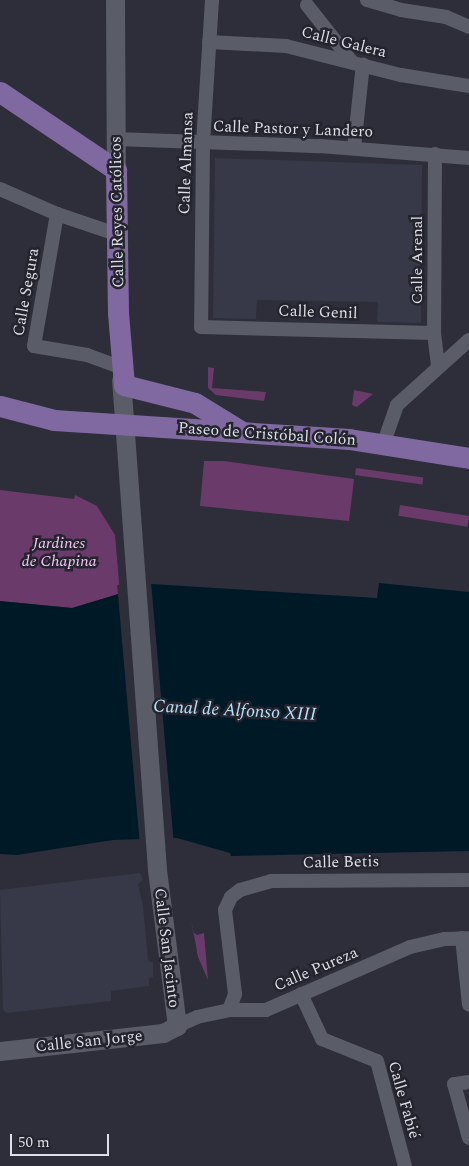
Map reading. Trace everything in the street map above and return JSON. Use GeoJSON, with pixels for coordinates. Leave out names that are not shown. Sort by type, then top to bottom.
{"type":"FeatureCollection","features":[{"type":"Feature","properties":{"kind":"main road"},"geometry":{"type":"LineString","coordinates":[[0,92],[116,170]]}},
{"type":"Feature","properties":{"kind":"main road","name":"Calle Reyes Católicos"},"geometry":{"type":"LineString","coordinates":[[116,170],[116,234],[121,373]]}},
{"type":"Feature","properties":{"kind":"main road"},"geometry":{"type":"LineString","coordinates":[[121,373],[130,388],[195,403],[239,430]]}},
{"type":"Feature","properties":{"kind":"main road","name":"Paseo de Cristóbal Colón"},"geometry":{"type":"LineString","coordinates":[[0,406],[40,418],[123,425],[239,430],[349,439],[469,458]]}},
{"type":"Feature","properties":{"kind":"street","name":"Calle Reyes Católicos"},"geometry":{"type":"LineString","coordinates":[[115,0],[116,170]]}},
{"type":"Feature","properties":{"kind":"street","name":"Calle Almansa"},"geometry":{"type":"LineString","coordinates":[[201,327],[203,143],[212,0]]}},
{"type":"Feature","properties":{"kind":"street"},"geometry":{"type":"LineString","coordinates":[[367,0],[401,10],[446,17],[469,27]]}},
{"type":"Feature","properties":{"kind":"street"},"geometry":{"type":"LineString","coordinates":[[307,5],[358,63],[354,148]]}},
{"type":"Feature","properties":{"kind":"street","name":"Calle Galera"},"geometry":{"type":"LineString","coordinates":[[209,42],[286,46],[401,75],[469,86]]}},
{"type":"Feature","properties":{"kind":"street","name":"Calle Pastor y Landero"},"geometry":{"type":"LineString","coordinates":[[115,139],[354,148],[469,158]]}},
{"type":"Feature","properties":{"kind":"street","name":"Calle Arenal"},"geometry":{"type":"LineString","coordinates":[[435,154],[434,333],[438,367]]}},
{"type":"Feature","properties":{"kind":"street"},"geometry":{"type":"LineString","coordinates":[[0,189],[57,214],[116,234]]}},
{"type":"Feature","properties":{"kind":"street","name":"Calle Segura"},"geometry":{"type":"LineString","coordinates":[[57,214],[34,346],[87,355],[121,373]]}},
{"type":"Feature","properties":{"kind":"street","name":"Calle Genil"},"geometry":{"type":"LineString","coordinates":[[201,327],[434,333]]}},
{"type":"Feature","properties":{"kind":"street"},"geometry":{"type":"LineString","coordinates":[[383,445],[397,405],[469,340]]}},
{"type":"Feature","properties":{"kind":"street","name":"Calle Reyes Católicos"},"geometry":{"type":"LineString","coordinates":[[121,373],[132,545]]}},
{"type":"Feature","properties":{"kind":"street","name":"Calle San Jacinto"},"geometry":{"type":"LineString","coordinates":[[132,545],[157,869],[177,1026]]}},
{"type":"Feature","properties":{"kind":"street","name":"Calle Betis"},"geometry":{"type":"LineString","coordinates":[[230,1010],[235,994],[225,910],[231,897],[240,890],[271,881],[469,880]]}},
{"type":"Feature","properties":{"kind":"street"},"geometry":{"type":"LineString","coordinates":[[465,938],[469,1005]]}},
{"type":"Feature","properties":{"kind":"street","name":"Calle Pureza"},"geometry":{"type":"LineString","coordinates":[[177,1026],[197,1017],[230,1010],[266,1010],[410,947],[432,941],[465,938]]}},
{"type":"Feature","properties":{"kind":"street","name":"Calle Fabié"},"geometry":{"type":"LineString","coordinates":[[301,994],[322,1039],[377,1061],[405,1166]]}},
{"type":"Feature","properties":{"kind":"street","name":"Calle San Jorge"},"geometry":{"type":"LineString","coordinates":[[0,1050],[163,1033],[177,1026]]}},
{"type":"Feature","properties":{"kind":"street"},"geometry":{"type":"LineString","coordinates":[[469,1082],[454,1084],[469,1138]]}},
{"type":"Feature","properties":{"kind":"shaded area"},"geometry":{"type":"Polygon","coordinates":[[[215,158],[422,165],[421,323],[377,322],[378,302],[257,300],[256,319],[213,318],[215,158]]]}},
{"type":"Feature","properties":{"kind":"shaded area"},"geometry":{"type":"Polygon","coordinates":[[[140,873],[143,880],[138,884],[143,906],[148,960],[153,963],[153,977],[149,978],[149,986],[111,991],[111,1001],[7,1013],[3,1010],[0,890],[140,873]]]}},
{"type":"Feature","properties":{"kind":"green space"},"geometry":{"type":"Polygon","coordinates":[[[208,367],[214,368],[212,388],[266,392],[264,401],[216,395],[208,388],[208,367]]]}},
{"type":"Feature","properties":{"kind":"green space"},"geometry":{"type":"Polygon","coordinates":[[[354,390],[373,394],[357,407],[352,405],[354,390]]]}},
{"type":"Feature","properties":{"kind":"green space"},"geometry":{"type":"Polygon","coordinates":[[[204,461],[224,461],[354,479],[349,521],[200,506],[204,461]]]}},
{"type":"Feature","properties":{"kind":"green space"},"geometry":{"type":"Polygon","coordinates":[[[356,468],[423,477],[422,484],[355,475],[356,468]]]}},
{"type":"Feature","properties":{"kind":"green space","name":"Jardines de Chapina"},"geometry":{"type":"Polygon","coordinates":[[[0,490],[74,499],[75,495],[97,506],[115,535],[120,594],[72,608],[0,601],[0,490]]]}},
{"type":"Feature","properties":{"kind":"green space"},"geometry":{"type":"Polygon","coordinates":[[[400,505],[469,516],[467,527],[398,516],[400,505]]]}},
{"type":"Feature","properties":{"kind":"green space"},"geometry":{"type":"Polygon","coordinates":[[[193,932],[197,935],[204,933],[208,980],[198,957],[193,932]]]}},
{"type":"Feature","properties":{"kind":"water","name":"Canal de Alfonso XIII"},"geometry":{"type":"Polygon","coordinates":[[[379,583],[469,592],[469,851],[231,856],[230,853],[177,838],[113,840],[17,855],[0,854],[0,601],[72,608],[151,584],[377,598],[379,583]]]}},
{"type":"Feature","properties":{"kind":"pier"},"geometry":{"type":"Polygon","coordinates":[[[151,582],[174,841],[140,844],[117,585],[151,582]]]}}]}
